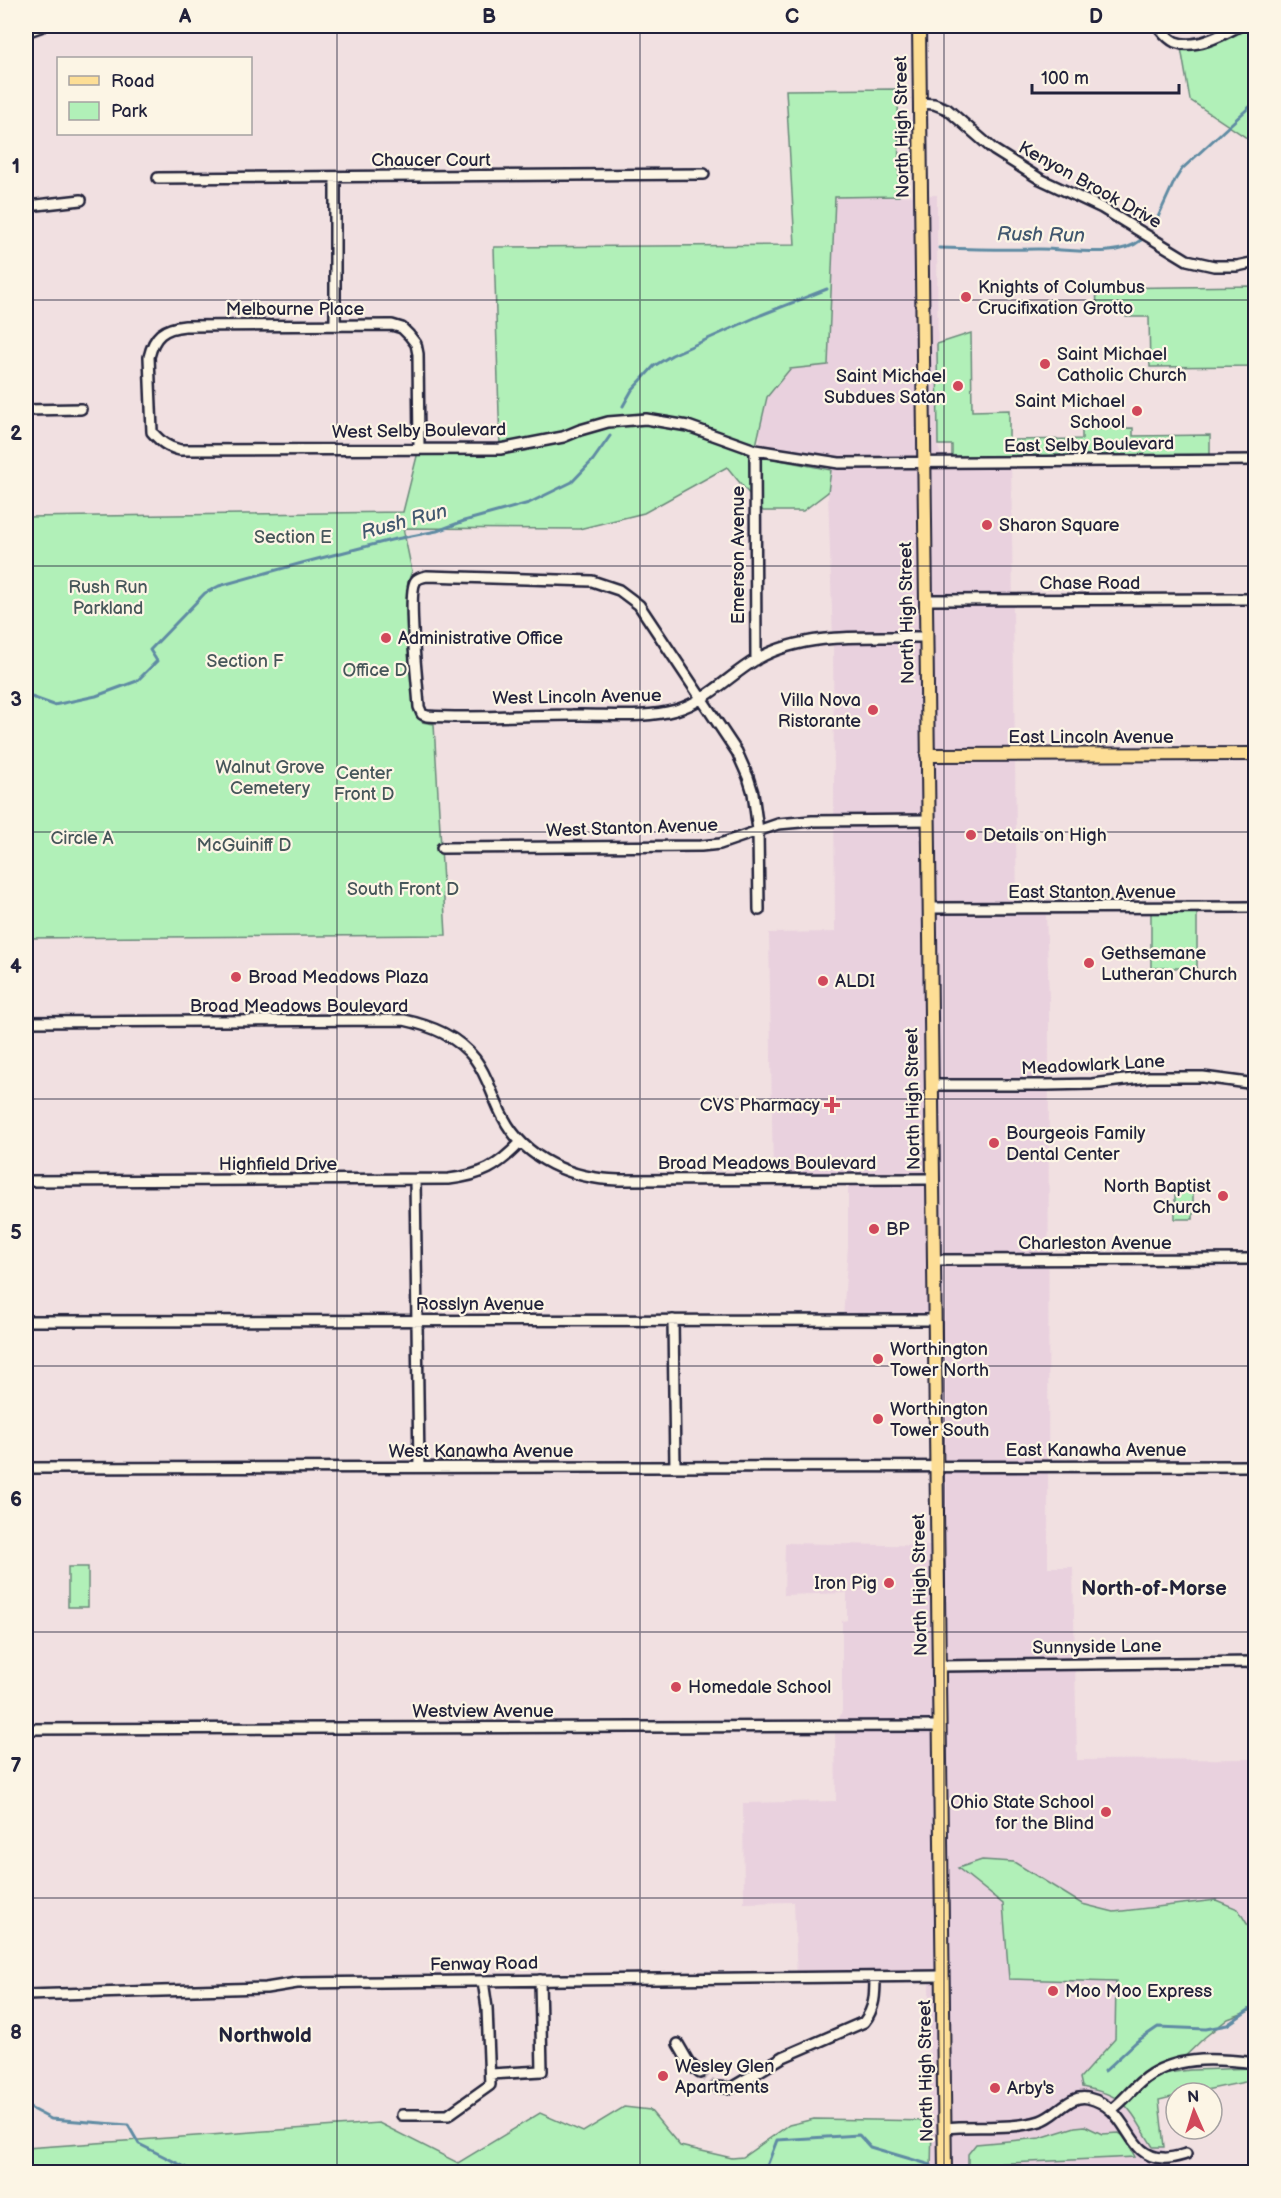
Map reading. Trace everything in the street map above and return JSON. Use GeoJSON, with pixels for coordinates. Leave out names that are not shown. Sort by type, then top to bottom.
{"type":"FeatureCollection","features":[{"type":"Feature","properties":{"kind":"main road","name":"North High Street"},"geometry":{"type":"LineString","coordinates":[[919,26],[945,2172]]}},
{"type":"Feature","properties":{"kind":"main road","name":"East Lincoln Avenue"},"geometry":{"type":"LineString","coordinates":[[927,755],[1256,754]]}},
{"type":"Feature","properties":{"kind":"street"},"geometry":{"type":"LineString","coordinates":[[26,32],[43,26]]}},
{"type":"Feature","properties":{"kind":"street"},"geometry":{"type":"LineString","coordinates":[[1158,26],[1173,41],[1185,44],[1203,41],[1239,26]]}},
{"type":"Feature","properties":{"kind":"street","name":"Kenyon Brook Drive"},"geometry":{"type":"LineString","coordinates":[[920,104],[934,104],[947,109],[994,150],[1030,174],[1102,208],[1187,260],[1214,266],[1237,266],[1256,262]]}},
{"type":"Feature","properties":{"kind":"street","name":"Chaucer Court"},"geometry":{"type":"LineString","coordinates":[[158,178],[704,174]]}},
{"type":"Feature","properties":{"kind":"street"},"geometry":{"type":"LineString","coordinates":[[335,177],[335,324]]}},
{"type":"Feature","properties":{"kind":"street"},"geometry":{"type":"LineString","coordinates":[[26,208],[81,200]]}},
{"type":"Feature","properties":{"kind":"street","name":"Melbourne Place"},"geometry":{"type":"LineString","coordinates":[[160,441],[152,432],[149,357],[152,346],[170,327],[392,325],[402,328],[416,344],[419,448]]}},
{"type":"Feature","properties":{"kind":"street"},"geometry":{"type":"LineString","coordinates":[[26,410],[81,409]]}},
{"type":"Feature","properties":{"kind":"street","name":"West Selby Boulevard"},"geometry":{"type":"LineString","coordinates":[[160,441],[180,450],[500,448],[563,437],[608,422],[628,419],[655,420],[688,426],[755,450],[839,463],[924,463]]}},
{"type":"Feature","properties":{"kind":"street","name":"Emerson Avenue"},"geometry":{"type":"LineString","coordinates":[[755,450],[756,660]]}},
{"type":"Feature","properties":{"kind":"street","name":"East Selby Boulevard"},"geometry":{"type":"LineString","coordinates":[[924,463],[1256,460]]}},
{"type":"Feature","properties":{"kind":"street","name":"West Lincoln Avenue"},"geometry":{"type":"LineString","coordinates":[[702,699],[639,605],[606,584],[578,580],[419,578],[415,582],[412,599],[419,707],[422,714],[427,716],[672,711],[702,699],[756,660],[777,650],[818,640],[926,638]]}},
{"type":"Feature","properties":{"kind":"street","name":"Chase Road"},"geometry":{"type":"LineString","coordinates":[[925,600],[1256,599]]}},
{"type":"Feature","properties":{"kind":"street"},"geometry":{"type":"LineString","coordinates":[[702,699],[737,752],[748,777],[758,830],[759,910]]}},
{"type":"Feature","properties":{"kind":"street","name":"West Stanton Avenue"},"geometry":{"type":"LineString","coordinates":[[442,848],[701,846],[729,841],[778,824],[812,821],[928,820]]}},
{"type":"Feature","properties":{"kind":"street","name":"East Stanton Avenue"},"geometry":{"type":"LineString","coordinates":[[928,908],[1256,907]]}},
{"type":"Feature","properties":{"kind":"street","name":"Broad Meadows Boulevard"},"geometry":{"type":"LineString","coordinates":[[26,1022],[404,1020],[443,1032],[461,1044],[476,1060],[504,1119],[520,1143],[537,1155],[578,1175],[606,1180],[932,1179]]}},
{"type":"Feature","properties":{"kind":"street","name":"Meadowlark Lane"},"geometry":{"type":"LineString","coordinates":[[931,1085],[1092,1084],[1149,1077],[1203,1077],[1256,1084]]}},
{"type":"Feature","properties":{"kind":"street","name":"Highfield Drive"},"geometry":{"type":"LineString","coordinates":[[26,1181],[449,1179],[481,1173],[494,1167],[520,1143]]}},
{"type":"Feature","properties":{"kind":"street"},"geometry":{"type":"LineString","coordinates":[[415,1180],[419,1467]]}},
{"type":"Feature","properties":{"kind":"street","name":"Charleston Avenue"},"geometry":{"type":"LineString","coordinates":[[934,1260],[1256,1259]]}},
{"type":"Feature","properties":{"kind":"street"},"geometry":{"type":"LineString","coordinates":[[673,1320],[675,1467]]}},
{"type":"Feature","properties":{"kind":"street","name":"Rosslyn Avenue"},"geometry":{"type":"LineString","coordinates":[[26,1321],[934,1320]]}},
{"type":"Feature","properties":{"kind":"street","name":"East Kanawha Avenue"},"geometry":{"type":"LineString","coordinates":[[936,1466],[1256,1466]]}},
{"type":"Feature","properties":{"kind":"street","name":"West Kanawha Avenue"},"geometry":{"type":"LineString","coordinates":[[26,1468],[936,1466]]}},
{"type":"Feature","properties":{"kind":"street","name":"Sunnyside Lane"},"geometry":{"type":"LineString","coordinates":[[939,1666],[1256,1662]]}},
{"type":"Feature","properties":{"kind":"street","name":"Westview Avenue"},"geometry":{"type":"LineString","coordinates":[[26,1729],[940,1726]]}},
{"type":"Feature","properties":{"kind":"street","name":"Fenway Road"},"geometry":{"type":"LineString","coordinates":[[26,1995],[267,1988],[297,1983],[943,1976]]}},
{"type":"Feature","properties":{"kind":"street"},"geometry":{"type":"LineString","coordinates":[[717,2087],[731,2088],[783,2057],[864,2022],[872,2013],[875,1977]]}},
{"type":"Feature","properties":{"kind":"street"},"geometry":{"type":"LineString","coordinates":[[490,2074],[542,2071],[540,1980]]}},
{"type":"Feature","properties":{"kind":"street"},"geometry":{"type":"LineString","coordinates":[[402,2115],[448,2115],[490,2085],[487,2008],[483,1981]]}},
{"type":"Feature","properties":{"kind":"street"},"geometry":{"type":"LineString","coordinates":[[678,2044],[689,2063],[700,2073]]}},
{"type":"Feature","properties":{"kind":"street"},"geometry":{"type":"LineString","coordinates":[[1112,2109],[1151,2074],[1172,2066],[1215,2058],[1256,2063]]}},
{"type":"Feature","properties":{"kind":"street"},"geometry":{"type":"LineString","coordinates":[[945,2128],[1022,2125],[1050,2117],[1072,2100],[1082,2097],[1102,2103],[1112,2109],[1122,2120],[1141,2151],[1164,2158],[1186,2154]]}},
{"type":"Feature","properties":{"kind":"shaded area"},"geometry":{"type":"Polygon","coordinates":[[[937,195],[938,446],[941,455],[952,457],[1011,457],[1017,908],[1046,912],[1049,999],[1048,1567],[1073,1567],[1077,1760],[1255,1759],[1255,1937],[1238,1909],[1216,1900],[1114,1912],[1082,1904],[1014,1862],[982,1860],[958,1868],[1003,1904],[1009,1979],[1116,1982],[1115,2039],[1080,2077],[1124,2101],[1153,2147],[1164,2147],[1171,2172],[931,2172],[929,1977],[797,1981],[794,1902],[744,1903],[743,1803],[836,1801],[835,1729],[842,1711],[842,1621],[847,1620],[847,1593],[784,1595],[785,1543],[937,1546],[935,1318],[843,1319],[848,1246],[848,1179],[773,1177],[769,933],[835,932],[833,641],[828,492],[831,470],[760,456],[760,432],[767,397],[790,368],[828,364],[835,197],[937,195]]]}},
{"type":"Feature","properties":{"kind":"green space"},"geometry":{"type":"Polygon","coordinates":[[[1249,26],[1255,26],[1255,132],[1247,138],[1190,100],[1181,48],[1224,37],[1249,26]]]}},
{"type":"Feature","properties":{"kind":"green space"},"geometry":{"type":"Polygon","coordinates":[[[898,89],[899,196],[835,197],[828,365],[790,369],[767,397],[755,450],[749,454],[831,470],[828,492],[803,511],[763,511],[727,467],[644,513],[579,529],[403,528],[412,571],[408,582],[415,712],[422,722],[434,724],[446,935],[26,938],[26,517],[403,512],[419,448],[500,448],[494,247],[795,245],[786,90],[898,89]]]}},
{"type":"Feature","properties":{"kind":"green space"},"geometry":{"type":"Polygon","coordinates":[[[1255,286],[1255,366],[1150,367],[1149,317],[1126,317],[1126,306],[1097,306],[1096,288],[1255,286]]]}},
{"type":"Feature","properties":{"kind":"green space"},"geometry":{"type":"Polygon","coordinates":[[[971,333],[972,411],[1009,410],[1009,440],[1082,439],[1082,429],[1133,428],[1133,436],[1210,435],[1210,455],[952,457],[952,445],[938,445],[937,344],[971,333]]]}},
{"type":"Feature","properties":{"kind":"green space"},"geometry":{"type":"Polygon","coordinates":[[[1151,911],[1197,911],[1197,968],[1151,968],[1151,911]]]}},
{"type":"Feature","properties":{"kind":"green space"},"geometry":{"type":"Polygon","coordinates":[[[1175,1188],[1193,1188],[1193,1219],[1175,1219],[1175,1188]]]}},
{"type":"Feature","properties":{"kind":"green space"},"geometry":{"type":"Polygon","coordinates":[[[68,1567],[88,1567],[88,1607],[68,1607],[68,1567]]]}},
{"type":"Feature","properties":{"kind":"green space"},"geometry":{"type":"Polygon","coordinates":[[[982,1860],[1014,1862],[1082,1904],[1114,1912],[1216,1900],[1238,1909],[1255,1937],[1255,2009],[1228,2019],[1205,2037],[1168,2073],[1255,2068],[1255,2080],[1224,2086],[1224,2081],[1164,2081],[1164,2099],[1159,2100],[1164,2147],[1153,2147],[1132,2114],[1119,2100],[1082,2087],[1080,2078],[1115,2039],[1116,1982],[1009,1979],[1003,1904],[958,1868],[982,1860]]]}},
{"type":"Feature","properties":{"kind":"green space"},"geometry":{"type":"Polygon","coordinates":[[[624,2107],[650,2110],[680,2146],[732,2158],[743,2157],[789,2125],[814,2119],[932,2121],[931,2172],[26,2172],[26,2148],[379,2123],[458,2163],[540,2113],[583,2132],[624,2107]]]}},
{"type":"Feature","properties":{"kind":"green space"},"geometry":{"type":"Polygon","coordinates":[[[1085,2126],[1102,2134],[1119,2133],[1124,2136],[1135,2157],[968,2165],[968,2154],[976,2144],[1040,2138],[1085,2126]]]}},
{"type":"Feature","properties":{"kind":"waterway","name":"Rush Run"},"geometry":{"type":"LineString","coordinates":[[1153,228],[1182,169],[1256,101]]}},
{"type":"Feature","properties":{"kind":"waterway","name":"Rush Run"},"geometry":{"type":"LineString","coordinates":[[939,248],[1049,249],[1091,252],[1119,250],[1141,240]]}},
{"type":"Feature","properties":{"kind":"waterway","name":"Rush Run"},"geometry":{"type":"LineString","coordinates":[[623,406],[632,390],[654,366],[672,355],[761,315],[827,289]]}},
{"type":"Feature","properties":{"kind":"waterway","name":"Rush Run"},"geometry":{"type":"LineString","coordinates":[[26,695],[54,705],[96,696],[137,681],[157,661],[150,650],[205,593],[219,586],[391,540],[437,531],[529,503],[572,482],[593,460],[610,436]]}},
{"type":"Feature","properties":{"kind":"waterway"},"geometry":{"type":"LineString","coordinates":[[1105,2071],[1136,2042],[1158,2027],[1206,2029],[1227,2025],[1256,2005]]}},
{"type":"Feature","properties":{"kind":"waterway"},"geometry":{"type":"LineString","coordinates":[[26,2106],[51,2119],[128,2125],[139,2144],[195,2172]]}},
{"type":"Feature","properties":{"kind":"waterway"},"geometry":{"type":"LineString","coordinates":[[695,2172],[703,2167],[767,2166],[777,2140],[859,2135],[870,2147],[931,2165]]}},
{"type":"Feature","properties":{"kind":"tunnel"},"geometry":{"type":"LineString","coordinates":[[700,2073],[717,2087]]}},
{"type":"Feature","properties":{"kind":"place","name":"Knights of Columbus Crucifixation Grotto"},"geometry":{"type":"Point","coordinates":[966,297]}},
{"type":"Feature","properties":{"kind":"place","name":"Saint Michael Catholic Church"},"geometry":{"type":"Point","coordinates":[1045,364]}},
{"type":"Feature","properties":{"kind":"place","name":"Saint Michael Subdues Satan"},"geometry":{"type":"Point","coordinates":[958,386]}},
{"type":"Feature","properties":{"kind":"place","name":"Saint Michael School"},"geometry":{"type":"Point","coordinates":[1137,411]}},
{"type":"Feature","properties":{"kind":"place","name":"Sharon Square"},"geometry":{"type":"Point","coordinates":[987,525]}},
{"type":"Feature","properties":{"kind":"place","name":"Administrative Office"},"geometry":{"type":"Point","coordinates":[386,638]}},
{"type":"Feature","properties":{"kind":"place","name":"Villa Nova Ristorante"},"geometry":{"type":"Point","coordinates":[873,710]}},
{"type":"Feature","properties":{"kind":"place","name":"Details on High"},"geometry":{"type":"Point","coordinates":[971,835]}},
{"type":"Feature","properties":{"kind":"place","name":"Gethsemane Lutheran Church"},"geometry":{"type":"Point","coordinates":[1089,963]}},
{"type":"Feature","properties":{"kind":"place","name":"Broad Meadows Plaza"},"geometry":{"type":"Point","coordinates":[236,977]}},
{"type":"Feature","properties":{"kind":"place","name":"ALDI"},"geometry":{"type":"Point","coordinates":[823,981]}},
{"type":"Feature","properties":{"kind":"place","name":"CVS Pharmacy"},"geometry":{"type":"Point","coordinates":[832,1105]}},
{"type":"Feature","properties":{"kind":"place","name":"Bourgeois Family Dental Center"},"geometry":{"type":"Point","coordinates":[994,1143]}},
{"type":"Feature","properties":{"kind":"place","name":"North Baptist Church"},"geometry":{"type":"Point","coordinates":[1223,1196]}},
{"type":"Feature","properties":{"kind":"place","name":"BP"},"geometry":{"type":"Point","coordinates":[874,1229]}},
{"type":"Feature","properties":{"kind":"place","name":"Worthington Tower North"},"geometry":{"type":"Point","coordinates":[878,1359]}},
{"type":"Feature","properties":{"kind":"place","name":"Worthington Tower South"},"geometry":{"type":"Point","coordinates":[878,1419]}},
{"type":"Feature","properties":{"kind":"place","name":"Iron Pig"},"geometry":{"type":"Point","coordinates":[889,1583]}},
{"type":"Feature","properties":{"kind":"place","name":"Homedale School"},"geometry":{"type":"Point","coordinates":[676,1687]}},
{"type":"Feature","properties":{"kind":"place","name":"Ohio State School for the Blind"},"geometry":{"type":"Point","coordinates":[1106,1812]}},
{"type":"Feature","properties":{"kind":"place","name":"Moo Moo Express"},"geometry":{"type":"Point","coordinates":[1053,1991]}},
{"type":"Feature","properties":{"kind":"place","name":"Wesley Glen Apartments"},"geometry":{"type":"Point","coordinates":[663,2076]}},
{"type":"Feature","properties":{"kind":"place","name":"Arby's"},"geometry":{"type":"Point","coordinates":[995,2088]}},
{"type":"Feature","properties":{"kind":"district","name":"North-of-Morse"},"geometry":{"type":"Point","coordinates":[1154,1589]}},
{"type":"Feature","properties":{"kind":"district","name":"Northwold"},"geometry":{"type":"Point","coordinates":[265,2036]}},
{"type":"Feature","properties":{"kind":"park label","name":"Section E"},"geometry":{"type":"Point","coordinates":[293,537]}},
{"type":"Feature","properties":{"kind":"park label","name":"Rush Run Parkland"},"geometry":{"type":"Point","coordinates":[108,597]}},
{"type":"Feature","properties":{"kind":"park label","name":"Section F"},"geometry":{"type":"Point","coordinates":[245,661]}},
{"type":"Feature","properties":{"kind":"park label","name":"Office D"},"geometry":{"type":"Point","coordinates":[375,670]}},
{"type":"Feature","properties":{"kind":"park label","name":"Walnut Grove Cemetery"},"geometry":{"type":"Point","coordinates":[270,777]}},
{"type":"Feature","properties":{"kind":"park label","name":"Center Front D"},"geometry":{"type":"Point","coordinates":[364,783]}},
{"type":"Feature","properties":{"kind":"park label","name":"Circle A"},"geometry":{"type":"Point","coordinates":[82,838]}},
{"type":"Feature","properties":{"kind":"park label","name":"McGuiniff D"},"geometry":{"type":"Point","coordinates":[244,845]}},
{"type":"Feature","properties":{"kind":"park label","name":"South Front D"},"geometry":{"type":"Point","coordinates":[403,889]}}]}
